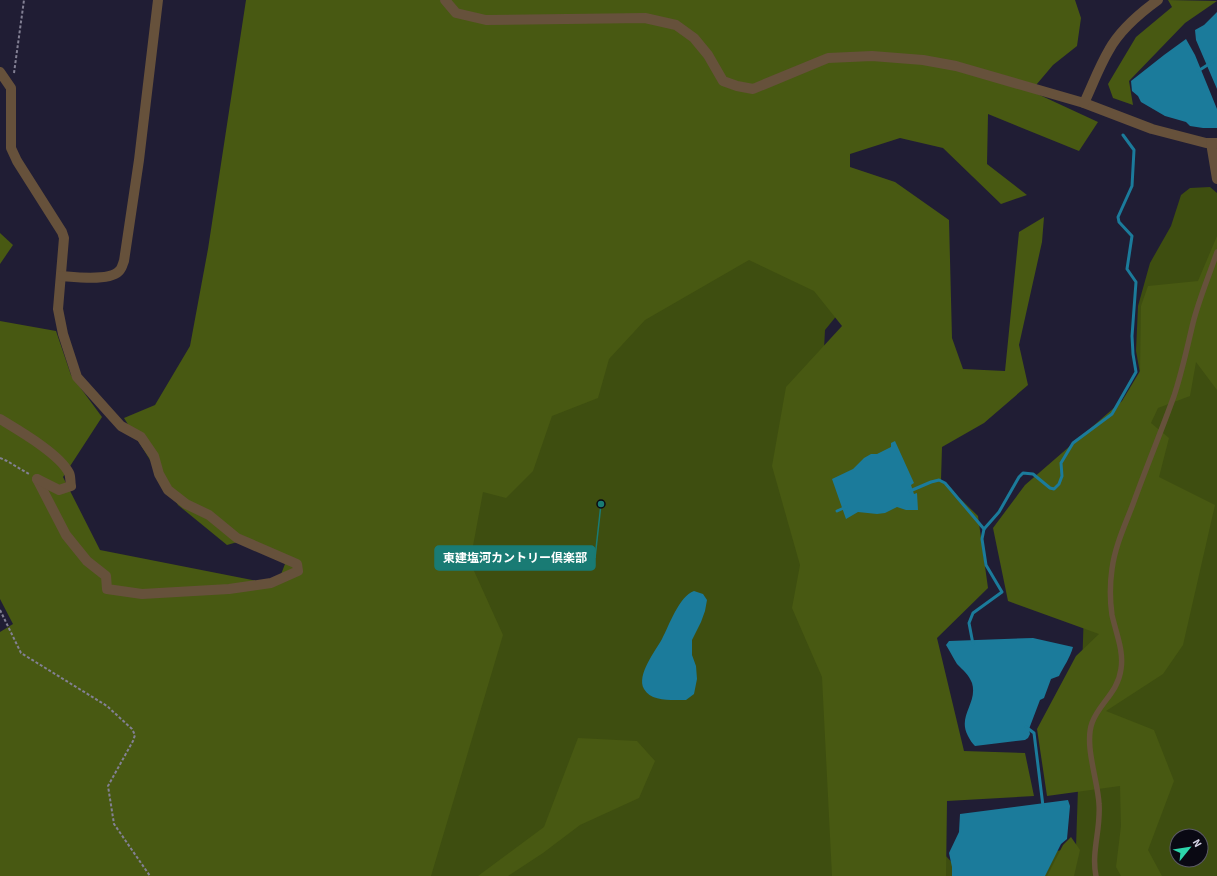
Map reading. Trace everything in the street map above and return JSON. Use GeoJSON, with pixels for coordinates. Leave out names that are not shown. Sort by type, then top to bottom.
{"type":"FeatureCollection","features":[{"type":"Feature","properties":{"kind":"street"},"geometry":{"type":"LineString","coordinates":[[61,276],[82,278],[112,276],[120,270],[124,261],[139,160],[158,0]]}},
{"type":"Feature","properties":{"kind":"street"},"geometry":{"type":"LineString","coordinates":[[445,0],[456,13],[486,20],[645,18],[676,25],[694,38],[708,55],[723,81],[737,86],[753,89],[828,58],[872,56],[923,60],[956,66],[1084,104],[1152,128],[1206,143],[1214,143],[1217,179]]}},
{"type":"Feature","properties":{"kind":"street"},"geometry":{"type":"LineString","coordinates":[[1084,104],[1109,50],[1126,28],[1158,0]]}},
{"type":"Feature","properties":{"kind":"street"},"geometry":{"type":"LineString","coordinates":[[0,72],[11,88],[11,148],[17,161],[62,232],[64,238],[58,309],[63,334],[77,378],[121,426],[141,437],[154,456],[159,474],[168,490],[186,504],[209,515],[237,538],[297,564],[298,571],[271,583],[229,589],[142,594],[107,589],[106,576],[87,561],[66,535],[37,479]]}},
{"type":"Feature","properties":{"kind":"street"},"geometry":{"type":"LineString","coordinates":[[0,419],[42,446],[64,466],[70,474],[71,486],[60,490],[37,479]]}},
{"type":"Feature","properties":{"kind":"lane"},"geometry":{"type":"LineString","coordinates":[[1096,876],[1094,867],[1094,853],[1099,830],[1100,804],[1090,735],[1092,724],[1097,712],[1114,691],[1122,668],[1121,649],[1112,614],[1112,569],[1122,531],[1174,396],[1183,367],[1193,322],[1217,252]]}},
{"type":"Feature","properties":{"kind":"path"},"geometry":{"type":"LineString","coordinates":[[11,88],[24,0]]}},
{"type":"Feature","properties":{"kind":"path"},"geometry":{"type":"LineString","coordinates":[[0,458],[7,460],[37,479]]}},
{"type":"Feature","properties":{"kind":"path"},"geometry":{"type":"LineString","coordinates":[[0,610],[21,652],[107,706],[132,729],[135,735],[133,741],[108,786],[114,824],[150,876]]}},
{"type":"Feature","properties":{"kind":"green space"},"geometry":{"type":"Polygon","coordinates":[[[246,0],[1075,0],[1081,18],[1077,46],[1053,65],[1031,91],[1098,122],[1079,151],[988,114],[987,164],[1027,195],[1001,204],[943,148],[900,138],[850,154],[850,167],[895,182],[949,220],[952,338],[963,369],[1005,371],[1019,232],[1044,217],[1042,242],[1019,345],[1028,385],[984,423],[942,447],[941,480],[978,516],[988,588],[937,638],[964,751],[1025,753],[1034,796],[947,801],[946,876],[832,876],[822,677],[792,608],[800,565],[772,466],[786,387],[842,326],[814,291],[749,260],[645,320],[609,359],[598,398],[552,416],[533,471],[506,498],[483,492],[470,562],[503,635],[431,876],[0,876],[0,632],[13,624],[0,599],[0,321],[56,331],[71,375],[102,417],[63,477],[100,550],[277,585],[288,556],[248,539],[227,545],[178,505],[124,418],[155,405],[190,346],[208,249],[246,0]]]}},
{"type":"Feature","properties":{"kind":"green space"},"geometry":{"type":"Polygon","coordinates":[[[1168,0],[1217,1],[1185,23],[1129,81],[1133,105],[1113,98],[1108,84],[1136,37],[1172,7],[1168,0]]]}},
{"type":"Feature","properties":{"kind":"green space"},"geometry":{"type":"Polygon","coordinates":[[[459,180],[873,271],[825,330],[823,368],[928,837],[960,871],[1076,847],[1085,581],[1115,419],[1140,373],[1136,351],[1138,306],[1150,263],[1171,226],[1181,195],[1190,188],[1210,187],[1217,193],[1217,876],[344,876],[459,180]]]}},
{"type":"Feature","properties":{"kind":"green space"},"geometry":{"type":"Polygon","coordinates":[[[0,233],[13,245],[0,264],[0,233]]]}},
{"type":"Feature","properties":{"kind":"green space"},"geometry":{"type":"Polygon","coordinates":[[[1217,236],[1217,390],[1196,362],[1190,396],[1158,408],[1151,423],[1169,438],[1159,477],[1215,505],[1183,645],[1163,674],[1106,711],[1154,730],[1174,781],[1148,850],[1162,876],[1121,876],[1116,867],[1121,826],[1120,786],[1047,796],[1037,729],[1076,656],[1099,634],[1008,601],[993,528],[1025,485],[1122,401],[1140,371],[1141,306],[1148,286],[1198,281],[1217,236]]]}},
{"type":"Feature","properties":{"kind":"green space"},"geometry":{"type":"Polygon","coordinates":[[[578,738],[637,741],[655,761],[639,798],[580,825],[543,853],[508,876],[478,876],[544,827],[578,738]]]}},
{"type":"Feature","properties":{"kind":"green space"},"geometry":{"type":"Polygon","coordinates":[[[1071,837],[1080,850],[1074,876],[1047,876],[1063,845],[1071,837]]]}},
{"type":"Feature","properties":{"kind":"water"},"geometry":{"type":"Polygon","coordinates":[[[1217,12],[1217,89],[1196,40],[1195,30],[1204,25],[1217,12]]]}},
{"type":"Feature","properties":{"kind":"water"},"geometry":{"type":"Polygon","coordinates":[[[1186,39],[1195,55],[1217,109],[1217,128],[1190,126],[1186,122],[1165,116],[1141,102],[1138,96],[1132,91],[1131,81],[1186,39]]]}},
{"type":"Feature","properties":{"kind":"water"},"geometry":{"type":"Polygon","coordinates":[[[895,441],[914,483],[911,485],[914,494],[917,493],[918,510],[906,510],[897,507],[885,513],[877,514],[858,512],[846,519],[832,479],[853,469],[864,458],[871,454],[877,454],[891,447],[891,443],[895,441]]]}},
{"type":"Feature","properties":{"kind":"water"},"geometry":{"type":"Polygon","coordinates":[[[694,591],[703,594],[707,600],[701,622],[692,640],[692,655],[696,666],[697,679],[694,694],[686,700],[657,698],[647,693],[644,689],[642,683],[645,670],[679,605],[689,594],[694,591]]]}},
{"type":"Feature","properties":{"kind":"water"},"geometry":{"type":"Polygon","coordinates":[[[1033,638],[1073,647],[1059,676],[1051,679],[1044,698],[1040,700],[1029,729],[1030,734],[1028,738],[1025,740],[975,746],[965,729],[966,716],[972,697],[972,683],[968,675],[957,664],[946,645],[949,641],[1033,638]]]}},
{"type":"Feature","properties":{"kind":"water"},"geometry":{"type":"Polygon","coordinates":[[[1068,800],[1070,806],[1067,839],[1061,844],[1045,876],[952,876],[949,853],[959,832],[960,814],[1068,800]]]}},
{"type":"Feature","properties":{"kind":"waterway"},"geometry":{"type":"LineString","coordinates":[[1198,71],[1217,59]]}},
{"type":"Feature","properties":{"kind":"waterway"},"geometry":{"type":"LineString","coordinates":[[973,644],[969,623],[973,613],[1002,592],[986,565],[982,539],[984,529],[999,512],[1019,477],[1023,473],[1033,474],[1050,488],[1054,489],[1059,484],[1062,476],[1061,463],[1073,443],[1112,414],[1136,372],[1132,336],[1136,282],[1127,269],[1132,236],[1119,222],[1118,217],[1132,186],[1134,150],[1123,135]]}},
{"type":"Feature","properties":{"kind":"waterway"},"geometry":{"type":"LineString","coordinates":[[910,491],[939,480],[945,483],[984,529]]}},
{"type":"Feature","properties":{"kind":"waterway"},"geometry":{"type":"LineString","coordinates":[[837,511],[846,507]]}},
{"type":"Feature","properties":{"kind":"waterway"},"geometry":{"type":"LineString","coordinates":[[1026,727],[1034,733],[1043,806]]}},
{"type":"Feature","properties":{"kind":"place","name":"東建塩河カントリー倶楽部"},"geometry":{"type":"Point","coordinates":[601,504]}}]}
